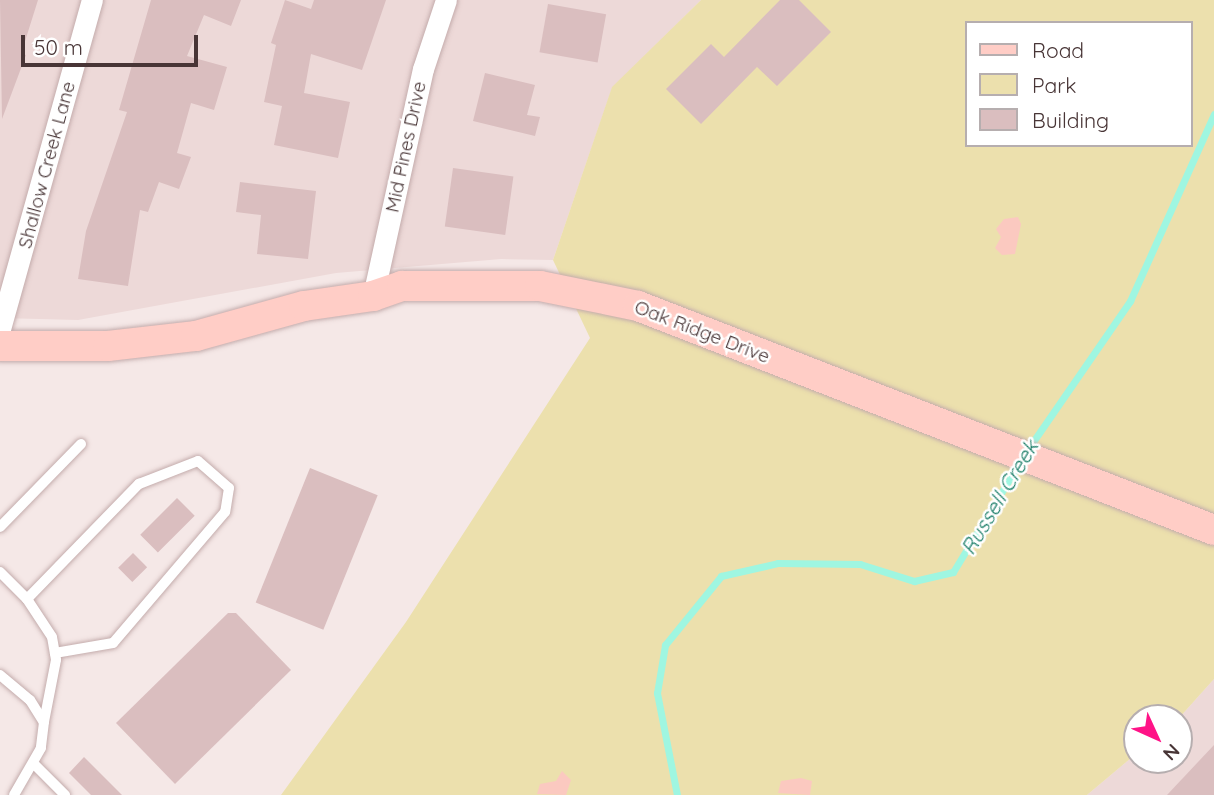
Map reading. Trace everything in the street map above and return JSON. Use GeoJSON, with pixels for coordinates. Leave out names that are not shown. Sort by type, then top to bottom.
{"type":"FeatureCollection","features":[{"type":"Feature","properties":{"kind":"street","name":"Shallow Creek Lane"},"geometry":{"type":"LineString","coordinates":[[0,329],[92,0]]}},
{"type":"Feature","properties":{"kind":"street","name":"Mid Pines Drive"},"geometry":{"type":"LineString","coordinates":[[373,296],[422,69],[446,0]]}},
{"type":"Feature","properties":{"kind":"street","name":"Oak Ridge Drive"},"geometry":{"type":"LineString","coordinates":[[0,346],[108,346],[196,336],[304,306],[373,296],[402,286],[540,286],[638,306],[1214,530]]}},
{"type":"Feature","properties":{"kind":"lane"},"geometry":{"type":"LineString","coordinates":[[0,527],[81,444]]}},
{"type":"Feature","properties":{"kind":"lane"},"geometry":{"type":"LineString","coordinates":[[27,599],[139,484],[198,461],[229,488],[225,512],[113,643],[55,653]]}},
{"type":"Feature","properties":{"kind":"lane"},"geometry":{"type":"LineString","coordinates":[[0,572],[27,599],[52,637],[55,653],[53,693],[34,764],[14,795]]}},
{"type":"Feature","properties":{"kind":"lane"},"geometry":{"type":"LineString","coordinates":[[0,674],[30,700],[44,722]]}},
{"type":"Feature","properties":{"kind":"lane"},"geometry":{"type":"LineString","coordinates":[[34,764],[65,795]]}},
{"type":"Feature","properties":{"kind":"shaded area"},"geometry":{"type":"Polygon","coordinates":[[[0,0],[701,0],[612,88],[553,260],[501,259],[336,273],[78,320],[0,318],[0,0]]]}},
{"type":"Feature","properties":{"kind":"shaded area"},"geometry":{"type":"Polygon","coordinates":[[[1214,679],[1214,795],[1087,795],[1123,765],[1123,774],[1193,774],[1192,704],[1214,679]]]}},
{"type":"Feature","properties":{"kind":"green space"},"geometry":{"type":"Polygon","coordinates":[[[701,0],[1214,0],[1214,679],[1192,704],[1123,704],[1123,765],[1087,795],[281,795],[406,622],[590,338],[553,260],[612,87],[701,0]]]}},
{"type":"Feature","properties":{"kind":"sand"},"geometry":{"type":"Polygon","coordinates":[[[1018,217],[1021,224],[1015,254],[1002,255],[995,248],[1001,237],[996,229],[1004,219],[1018,217]]]}},
{"type":"Feature","properties":{"kind":"sand"},"geometry":{"type":"Polygon","coordinates":[[[562,771],[571,780],[566,795],[537,794],[540,784],[556,781],[562,771]]]}},
{"type":"Feature","properties":{"kind":"sand"},"geometry":{"type":"Polygon","coordinates":[[[801,778],[812,781],[810,795],[778,793],[781,781],[801,778]]]}},
{"type":"Feature","properties":{"kind":"building"},"geometry":{"type":"Polygon","coordinates":[[[0,0],[38,0],[21,54],[26,55],[2,119],[0,0]]]}},
{"type":"Feature","properties":{"kind":"building"},"geometry":{"type":"Polygon","coordinates":[[[151,0],[241,0],[231,26],[204,15],[187,56],[227,67],[214,110],[191,103],[177,153],[191,157],[179,189],[159,182],[148,212],[140,210],[128,286],[78,279],[86,231],[127,112],[119,110],[151,0]]]}},
{"type":"Feature","properties":{"kind":"building"},"geometry":{"type":"Polygon","coordinates":[[[285,0],[311,9],[314,0],[386,0],[362,70],[311,54],[304,93],[350,102],[338,158],[274,145],[282,106],[264,102],[276,45],[271,43],[285,0]]]}},
{"type":"Feature","properties":{"kind":"building"},"geometry":{"type":"Polygon","coordinates":[[[780,0],[799,0],[831,32],[777,86],[757,67],[701,124],[666,89],[711,44],[724,57],[780,0]]]}},
{"type":"Feature","properties":{"kind":"building"},"geometry":{"type":"Polygon","coordinates":[[[548,4],[606,14],[598,63],[539,52],[548,4]]]}},
{"type":"Feature","properties":{"kind":"building"},"geometry":{"type":"Polygon","coordinates":[[[485,73],[535,85],[527,115],[540,117],[535,136],[473,121],[485,73]]]}},
{"type":"Feature","properties":{"kind":"building"},"geometry":{"type":"Polygon","coordinates":[[[453,168],[513,176],[505,235],[445,226],[453,168]]]}},
{"type":"Feature","properties":{"kind":"building"},"geometry":{"type":"Polygon","coordinates":[[[240,182],[316,191],[308,259],[257,254],[261,215],[236,212],[240,182]]]}},
{"type":"Feature","properties":{"kind":"building"},"geometry":{"type":"Polygon","coordinates":[[[310,468],[378,495],[323,630],[256,602],[310,468]]]}},
{"type":"Feature","properties":{"kind":"building"},"geometry":{"type":"Polygon","coordinates":[[[177,498],[195,516],[158,552],[140,535],[177,498]]]}},
{"type":"Feature","properties":{"kind":"building"},"geometry":{"type":"Polygon","coordinates":[[[133,553],[147,567],[132,582],[118,568],[133,553]]]}},
{"type":"Feature","properties":{"kind":"building"},"geometry":{"type":"Polygon","coordinates":[[[228,613],[236,613],[291,670],[175,784],[116,723],[228,613]]]}},
{"type":"Feature","properties":{"kind":"building"},"geometry":{"type":"Polygon","coordinates":[[[1214,745],[1214,795],[1167,795],[1187,774],[1193,774],[1193,767],[1214,745]]]}},
{"type":"Feature","properties":{"kind":"building"},"geometry":{"type":"Polygon","coordinates":[[[84,757],[122,795],[91,795],[69,773],[84,757]]]}},
{"type":"Feature","properties":{"kind":"waterway","name":"Russell Creek"},"geometry":{"type":"LineString","coordinates":[[1028,449],[1130,301],[1214,114]]}},
{"type":"Feature","properties":{"kind":"waterway","name":"Russell Creek"},"geometry":{"type":"LineString","coordinates":[[677,795],[657,693],[665,645],[721,576],[778,563],[860,564],[914,581],[953,572],[1020,462]]}}]}
